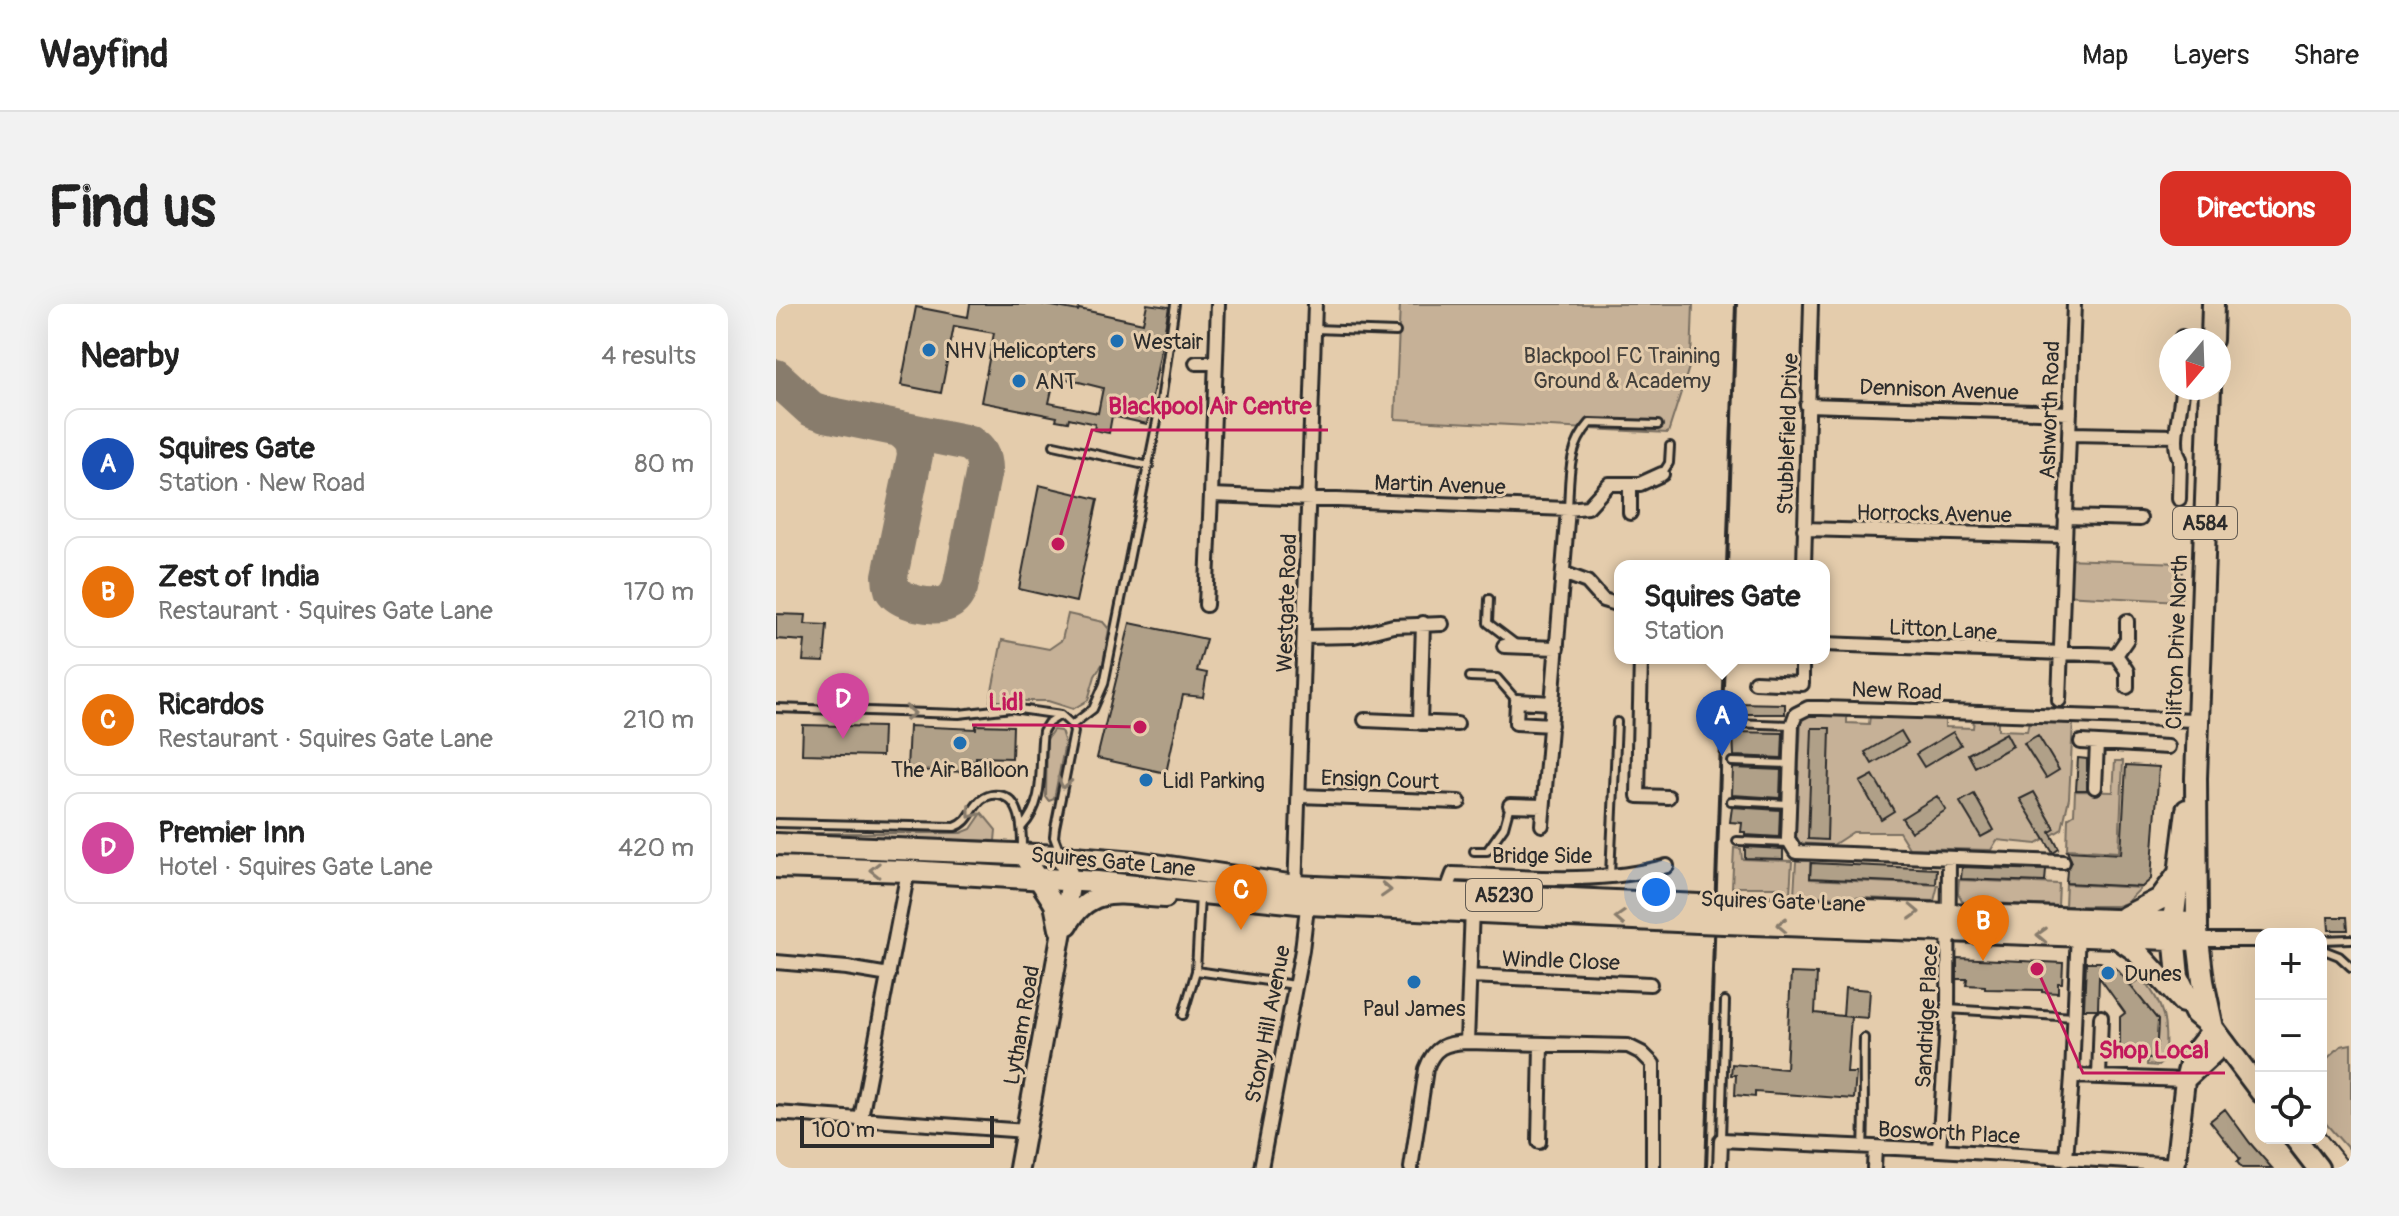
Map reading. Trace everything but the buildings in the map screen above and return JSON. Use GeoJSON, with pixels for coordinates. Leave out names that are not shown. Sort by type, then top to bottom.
{"type":"FeatureCollection","features":[{"type":"Feature","properties":{"kind":"main road"},"geometry":{"type":"LineString","coordinates":[[2212,328],[2213,304]]}},
{"type":"Feature","properties":{"kind":"main road","name":"Clifton Drive North"},"geometry":{"type":"LineString","coordinates":[[2197,932],[2196,720],[2209,400]]}},
{"type":"Feature","properties":{"kind":"main road","name":"Clifton Drive North"},"geometry":{"type":"LineString","coordinates":[[2173,931],[2177,876],[2196,755]]}},
{"type":"Feature","properties":{"kind":"main road","name":"Squires Gate Lane"},"geometry":{"type":"LineString","coordinates":[[776,844],[1136,862],[1302,895]]}},
{"type":"Feature","properties":{"kind":"main road","name":"Lytham Road"},"geometry":{"type":"LineString","coordinates":[[1022,854],[1054,904],[1061,938]]}},
{"type":"Feature","properties":{"kind":"main road"},"geometry":{"type":"LineString","coordinates":[[1061,856],[1071,881]]}},
{"type":"Feature","properties":{"kind":"main road","name":"Squires Gate Lane"},"geometry":{"type":"LineString","coordinates":[[776,867],[1036,878],[1194,892],[2197,932]]}},
{"type":"Feature","properties":{"kind":"main road","name":"Squires Gate Lane"},"geometry":{"type":"LineString","coordinates":[[2118,930],[2155,902],[2177,876]]}},
{"type":"Feature","properties":{"kind":"main road","name":"Lytham Road"},"geometry":{"type":"LineString","coordinates":[[1019,1168],[1071,881]]}},
{"type":"Feature","properties":{"kind":"main road"},"geometry":{"type":"LineString","coordinates":[[1061,938],[1076,911],[1091,899],[1107,896],[1182,898],[1194,892]]}},
{"type":"Feature","properties":{"kind":"main road"},"geometry":{"type":"LineString","coordinates":[[2118,930],[2195,1013]]}},
{"type":"Feature","properties":{"kind":"main road","name":"A584"},"geometry":{"type":"LineString","coordinates":[[2173,931],[2178,977],[2195,1013],[2219,1036],[2255,1084]]}},
{"type":"Feature","properties":{"kind":"main road","name":"A584"},"geometry":{"type":"LineString","coordinates":[[2197,932],[2219,1036]]}},
{"type":"Feature","properties":{"kind":"main road"},"geometry":{"type":"LineString","coordinates":[[2176,1167],[2185,1080],[2219,1036]]}},
{"type":"Feature","properties":{"kind":"main road"},"geometry":{"type":"LineString","coordinates":[[2300,1144],[2318,1168]]}},
{"type":"Feature","properties":{"kind":"street"},"geometry":{"type":"LineString","coordinates":[[1206,605],[1218,304]]}},
{"type":"Feature","properties":{"kind":"street","name":"Westgate Road"},"geometry":{"type":"LineString","coordinates":[[1302,895],[1299,796],[1315,304]]}},
{"type":"Feature","properties":{"kind":"street","name":"Stubblefield Drive"},"geometry":{"type":"LineString","coordinates":[[1804,560],[1811,304]]}},
{"type":"Feature","properties":{"kind":"street","name":"Ashworth Road"},"geometry":{"type":"LineString","coordinates":[[2059,700],[2074,304]]}},
{"type":"Feature","properties":{"kind":"street"},"geometry":{"type":"LineString","coordinates":[[1196,363],[1215,363]]}},
{"type":"Feature","properties":{"kind":"street"},"geometry":{"type":"LineString","coordinates":[[2179,499],[2180,459],[2176,436],[2182,400]]}},
{"type":"Feature","properties":{"kind":"street","name":"Dennison Avenue"},"geometry":{"type":"LineString","coordinates":[[1807,405],[2070,413]]}},
{"type":"Feature","properties":{"kind":"street"},"geometry":{"type":"LineString","coordinates":[[2070,434],[2176,436]]}},
{"type":"Feature","properties":{"kind":"street"},"geometry":{"type":"LineString","coordinates":[[1542,825],[1568,509],[1588,507],[1609,484],[1640,484],[1662,474]]}},
{"type":"Feature","properties":{"kind":"street"},"geometry":{"type":"LineString","coordinates":[[1630,484],[1630,513]]}},
{"type":"Feature","properties":{"kind":"street","name":"Martin Avenue"},"geometry":{"type":"LineString","coordinates":[[1211,495],[1568,509]]}},
{"type":"Feature","properties":{"kind":"street"},"geometry":{"type":"LineString","coordinates":[[2065,517],[2140,519]]}},
{"type":"Feature","properties":{"kind":"street","name":"Horrocks Avenue"},"geometry":{"type":"LineString","coordinates":[[1804,529],[2064,536]]}},
{"type":"Feature","properties":{"kind":"street"},"geometry":{"type":"LineString","coordinates":[[1192,561],[1208,562]]}},
{"type":"Feature","properties":{"kind":"street"},"geometry":{"type":"LineString","coordinates":[[1563,573],[1587,582],[1603,600],[1614,603]]}},
{"type":"Feature","properties":{"kind":"street"},"geometry":{"type":"LineString","coordinates":[[2116,655],[2127,639],[2127,621]]}},
{"type":"Feature","properties":{"kind":"street"},"geometry":{"type":"LineString","coordinates":[[1420,723],[1423,623]]}},
{"type":"Feature","properties":{"kind":"street"},"geometry":{"type":"LineString","coordinates":[[1304,637],[1354,636],[1393,626],[1442,624]]}},
{"type":"Feature","properties":{"kind":"street","name":"Litton Lane"},"geometry":{"type":"LineString","coordinates":[[1830,644],[2060,655]]}},
{"type":"Feature","properties":{"kind":"street"},"geometry":{"type":"LineString","coordinates":[[1504,646],[1557,648]]}},
{"type":"Feature","properties":{"kind":"street"},"geometry":{"type":"LineString","coordinates":[[2060,655],[2116,655]]}},
{"type":"Feature","properties":{"kind":"street"},"geometry":{"type":"LineString","coordinates":[[2116,655],[2127,671],[2127,687]]}},
{"type":"Feature","properties":{"kind":"street"},"geometry":{"type":"LineString","coordinates":[[1641,664],[1638,796],[1668,797]]}},
{"type":"Feature","properties":{"kind":"street"},"geometry":{"type":"LineString","coordinates":[[1755,682],[1802,684],[1802,664]]}},
{"type":"Feature","properties":{"kind":"street"},"geometry":{"type":"LineString","coordinates":[[1551,725],[1516,723],[1517,701],[1552,703]]}},
{"type":"Feature","properties":{"kind":"street","name":"New Road"},"geometry":{"type":"LineString","coordinates":[[1792,725],[1796,714],[1808,708],[2196,720]]}},
{"type":"Feature","properties":{"kind":"street"},"geometry":{"type":"LineString","coordinates":[[2119,744],[2120,717]]}},
{"type":"Feature","properties":{"kind":"street"},"geometry":{"type":"LineString","coordinates":[[1365,720],[1457,724]]}},
{"type":"Feature","properties":{"kind":"street"},"geometry":{"type":"LineString","coordinates":[[1792,725],[1789,804],[1793,850],[1800,853],[2063,862]]}},
{"type":"Feature","properties":{"kind":"street"},"geometry":{"type":"LineString","coordinates":[[2081,742],[2168,747]]}},
{"type":"Feature","properties":{"kind":"street"},"geometry":{"type":"LineString","coordinates":[[2095,787],[2097,743]]}},
{"type":"Feature","properties":{"kind":"street","name":"Ensign Court"},"geometry":{"type":"LineString","coordinates":[[1299,796],[1459,802]]}},
{"type":"Feature","properties":{"kind":"street"},"geometry":{"type":"LineString","coordinates":[[1510,805],[1543,806]]}},
{"type":"Feature","properties":{"kind":"street"},"geometry":{"type":"LineString","coordinates":[[1949,858],[1950,923]]}},
{"type":"Feature","properties":{"kind":"street","name":"Bridge Side"},"geometry":{"type":"LineString","coordinates":[[1444,900],[1453,874],[1536,877],[1610,875],[1667,866]]}},
{"type":"Feature","properties":{"kind":"street"},"geometry":{"type":"LineString","coordinates":[[861,1118],[908,871]]}},
{"type":"Feature","properties":{"kind":"street","name":"Stony Hill Avenue"},"geometry":{"type":"LineString","coordinates":[[1261,1168],[1295,985],[1302,895]]}},
{"type":"Feature","properties":{"kind":"street"},"geometry":{"type":"LineString","coordinates":[[1467,1042],[1472,902]]}},
{"type":"Feature","properties":{"kind":"street","name":"Sandridge Place"},"geometry":{"type":"LineString","coordinates":[[1939,1150],[1950,923]]}},
{"type":"Feature","properties":{"kind":"street"},"geometry":{"type":"LineString","coordinates":[[2066,1159],[2078,928]]}},
{"type":"Feature","properties":{"kind":"street","name":"Squires Gate Lane"},"geometry":{"type":"LineString","coordinates":[[2197,932],[2255,939]]}},
{"type":"Feature","properties":{"kind":"street"},"geometry":{"type":"LineString","coordinates":[[776,962],[889,975]]}},
{"type":"Feature","properties":{"kind":"street","name":"Windle Close"},"geometry":{"type":"LineString","coordinates":[[1470,976],[1650,984]]}},
{"type":"Feature","properties":{"kind":"street"},"geometry":{"type":"LineString","coordinates":[[2099,1077],[2101,1017]]}},
{"type":"Feature","properties":{"kind":"street"},"geometry":{"type":"LineString","coordinates":[[1411,1168],[1426,1069],[1431,1057],[1448,1043],[1467,1042],[1628,1046],[1653,1064],[1653,1168]]}},
{"type":"Feature","properties":{"kind":"street"},"geometry":{"type":"LineString","coordinates":[[1539,1142],[1541,1045]]}},
{"type":"Feature","properties":{"kind":"street"},"geometry":{"type":"LineString","coordinates":[[2072,1076],[2185,1080]]}},
{"type":"Feature","properties":{"kind":"street"},"geometry":{"type":"LineString","coordinates":[[776,1113],[1026,1131]]}},
{"type":"Feature","properties":{"kind":"street"},"geometry":{"type":"LineString","coordinates":[[1720,1168],[1721,1140]]}},
{"type":"Feature","properties":{"kind":"street","name":"Bosworth Place"},"geometry":{"type":"LineString","coordinates":[[1721,1140],[1939,1150],[2019,1162],[2066,1159],[2176,1167]]}},
{"type":"Feature","properties":{"kind":"street"},"geometry":{"type":"LineString","coordinates":[[1869,1147],[1874,1168]]}},
{"type":"Feature","properties":{"kind":"lane"},"geometry":{"type":"LineString","coordinates":[[1072,725],[1093,709],[1104,684],[1149,466],[1175,304]]}},
{"type":"Feature","properties":{"kind":"lane"},"geometry":{"type":"LineString","coordinates":[[1315,329],[1396,332]]}},
{"type":"Feature","properties":{"kind":"lane"},"geometry":{"type":"LineString","coordinates":[[1568,509],[1573,449],[1590,423],[1658,425]]}},
{"type":"Feature","properties":{"kind":"lane"},"geometry":{"type":"LineString","coordinates":[[1054,445],[1149,466]]}},
{"type":"Feature","properties":{"kind":"lane"},"geometry":{"type":"LineString","coordinates":[[1662,474],[1669,463],[1670,446]]}},
{"type":"Feature","properties":{"kind":"lane"},"geometry":{"type":"LineString","coordinates":[[1489,599],[1488,623],[1520,647]]}},
{"type":"Feature","properties":{"kind":"lane"},"geometry":{"type":"LineString","coordinates":[[1470,677],[1497,678],[1517,701]]}},
{"type":"Feature","properties":{"kind":"lane"},"geometry":{"type":"LineString","coordinates":[[776,708],[959,714],[1012,708],[1061,715],[1072,725],[1074,740],[1054,837],[1061,856]]}},
{"type":"Feature","properties":{"kind":"lane"},"geometry":{"type":"LineString","coordinates":[[1022,827],[1034,814],[1038,801],[1043,731],[1053,718],[1061,715]]}},
{"type":"Feature","properties":{"kind":"lane"},"geometry":{"type":"LineString","coordinates":[[1610,875],[1617,722]]}},
{"type":"Feature","properties":{"kind":"lane"},"geometry":{"type":"LineString","coordinates":[[1733,723],[1792,725]]}},
{"type":"Feature","properties":{"kind":"lane"},"geometry":{"type":"LineString","coordinates":[[1732,762],[1791,764]]}},
{"type":"Feature","properties":{"kind":"lane"},"geometry":{"type":"LineString","coordinates":[[776,823],[955,827],[963,825],[983,798],[995,794],[1005,797],[1015,806],[1022,827],[1022,854]]}},
{"type":"Feature","properties":{"kind":"lane"},"geometry":{"type":"LineString","coordinates":[[1731,801],[1789,804]]}},
{"type":"Feature","properties":{"kind":"lane"},"geometry":{"type":"LineString","coordinates":[[1474,851],[1487,851],[1504,827],[1510,805]]}},
{"type":"Feature","properties":{"kind":"lane"},"geometry":{"type":"LineString","coordinates":[[1737,841],[1790,843]]}},
{"type":"Feature","properties":{"kind":"lane"},"geometry":{"type":"LineString","coordinates":[[1183,1015],[1196,971],[1194,892]]}},
{"type":"Feature","properties":{"kind":"lane"},"geometry":{"type":"LineString","coordinates":[[2327,940],[2351,939]]}},
{"type":"Feature","properties":{"kind":"lane"},"geometry":{"type":"LineString","coordinates":[[2327,951],[2339,956],[2351,967]]}},
{"type":"Feature","properties":{"kind":"lane"},"geometry":{"type":"LineString","coordinates":[[1196,971],[1295,985]]}},
{"type":"Feature","properties":{"kind":"lane"},"geometry":{"type":"LineString","coordinates":[[1721,1140],[1725,1001]]}},
{"type":"Feature","properties":{"kind":"lane"},"geometry":{"type":"LineString","coordinates":[[1948,1009],[2074,1017]]}},
{"type":"Feature","properties":{"kind":"lane"},"geometry":{"type":"LineString","coordinates":[[1864,1038],[1863,1076],[1869,1147]]}},
{"type":"Feature","properties":{"kind":"green space","name":"Blackpool FC Training Ground & Academy"},"geometry":{"type":"Polygon","coordinates":[[[1400,304],[1693,304],[1691,361],[1668,433],[1395,419],[1400,304]]]}},
{"type":"Feature","properties":{"kind":"green space"},"geometry":{"type":"Polygon","coordinates":[[[2063,559],[2182,563],[2181,601],[2062,595],[2063,559]]]}},
{"type":"Feature","properties":{"kind":"green space"},"geometry":{"type":"Polygon","coordinates":[[[1068,614],[1103,622],[1109,629],[1103,663],[1095,676],[1088,700],[1073,709],[1048,701],[990,701],[1002,640],[1049,649],[1062,640],[1068,614]]]}},
{"type":"Feature","properties":{"kind":"green space"},"geometry":{"type":"Polygon","coordinates":[[[1805,715],[1847,715],[1847,723],[1869,724],[1870,716],[1945,717],[1945,727],[1973,728],[1974,719],[1998,720],[1998,730],[2027,731],[2029,721],[2073,722],[2069,798],[2062,829],[2037,844],[1997,840],[1991,850],[1909,848],[1899,832],[1853,832],[1833,845],[1795,843],[1801,723],[1805,715]]]}},
{"type":"Feature","properties":{"kind":"green space"},"geometry":{"type":"Polygon","coordinates":[[[1053,730],[1061,731],[1065,743],[1054,799],[1049,801],[1046,797],[1047,739],[1053,730]]]}},
{"type":"Feature","properties":{"kind":"green space"},"geometry":{"type":"Polygon","coordinates":[[[2115,761],[2123,761],[2119,852],[2067,849],[2068,818],[2074,814],[2075,791],[2113,792],[2115,761]]]}},
{"type":"Feature","properties":{"kind":"green space"},"geometry":{"type":"Polygon","coordinates":[[[982,813],[996,830],[995,841],[776,833],[961,833],[971,829],[982,813]]]}},
{"type":"Feature","properties":{"kind":"green space"},"geometry":{"type":"Polygon","coordinates":[[[1734,848],[1741,849],[1742,859],[1792,861],[1790,894],[1780,887],[1732,887],[1734,848]]]}},
{"type":"Feature","properties":{"kind":"green space"},"geometry":{"type":"Polygon","coordinates":[[[1796,861],[1810,861],[1810,879],[1938,885],[1934,901],[1794,895],[1796,861]]]}},
{"type":"Feature","properties":{"kind":"green space"},"geometry":{"type":"Polygon","coordinates":[[[1959,880],[2059,884],[2058,906],[1963,902],[1958,893],[1959,880]]]}},
{"type":"Feature","properties":{"kind":"green space"},"geometry":{"type":"Polygon","coordinates":[[[2066,884],[2141,888],[2126,903],[2117,906],[2065,906],[2066,884]]]}},
{"type":"Feature","properties":{"kind":"green space"},"geometry":{"type":"Polygon","coordinates":[[[2142,978],[2161,1007],[2163,1016],[2165,1060],[2158,1066],[2147,1065],[2147,1059],[2156,1058],[2158,1020],[2131,986],[2142,978]]]}},
{"type":"Feature","properties":{"kind":"green space"},"geometry":{"type":"Polygon","coordinates":[[[2351,1044],[2351,1152],[2327,1125],[2327,1059],[2341,1046],[2351,1044]]]}},
{"type":"Feature","properties":{"kind":"taxiway"},"geometry":{"type":"LineString","coordinates":[[776,377],[811,409],[969,443],[979,451],[984,470],[960,588],[952,600],[941,605],[909,601],[896,594],[891,586],[890,576],[915,455],[911,440],[899,429]]}},
{"type":"Feature","properties":{"kind":"tram line"},"geometry":{"type":"LineString","coordinates":[[2327,1136],[2351,1166]]}},
{"type":"Feature","properties":{"kind":"railway"},"geometry":{"type":"LineString","coordinates":[[1727,560],[1736,304]]}},
{"type":"Feature","properties":{"kind":"railway"},"geometry":{"type":"LineString","coordinates":[[1706,1168],[1724,664]]}},
{"type":"Feature","properties":{"kind":"place","name":"Westair"},"geometry":{"type":"Point","coordinates":[1117,341]}},
{"type":"Feature","properties":{"kind":"place","name":"NHV Helicopters"},"geometry":{"type":"Point","coordinates":[929,350]}},
{"type":"Feature","properties":{"kind":"place","name":"ANT"},"geometry":{"type":"Point","coordinates":[1019,381]}},
{"type":"Feature","properties":{"kind":"place","name":"Blackpool Air Centre"},"geometry":{"type":"Point","coordinates":[1058,544]}},
{"type":"Feature","properties":{"kind":"place","name":"Lidl"},"geometry":{"type":"Point","coordinates":[1140,727]}},
{"type":"Feature","properties":{"kind":"place","name":"Premier Inn"},"geometry":{"type":"Point","coordinates":[843,739]}},
{"type":"Feature","properties":{"kind":"place","name":"The Air Balloon"},"geometry":{"type":"Point","coordinates":[960,743]}},
{"type":"Feature","properties":{"kind":"place","name":"Squires Gate"},"geometry":{"type":"Point","coordinates":[1722,756]}},
{"type":"Feature","properties":{"kind":"place","name":"Lidl Parking"},"geometry":{"type":"Point","coordinates":[1146,780]}},
{"type":"Feature","properties":{"kind":"place","name":"Ricardos"},"geometry":{"type":"Point","coordinates":[1241,930]}},
{"type":"Feature","properties":{"kind":"place","name":"Zest of India"},"geometry":{"type":"Point","coordinates":[1983,961]}},
{"type":"Feature","properties":{"kind":"place","name":"Shop Local"},"geometry":{"type":"Point","coordinates":[2037,969]}},
{"type":"Feature","properties":{"kind":"place","name":"Dunes"},"geometry":{"type":"Point","coordinates":[2108,973]}},
{"type":"Feature","properties":{"kind":"place","name":"Paul James"},"geometry":{"type":"Point","coordinates":[1414,982]}}]}
